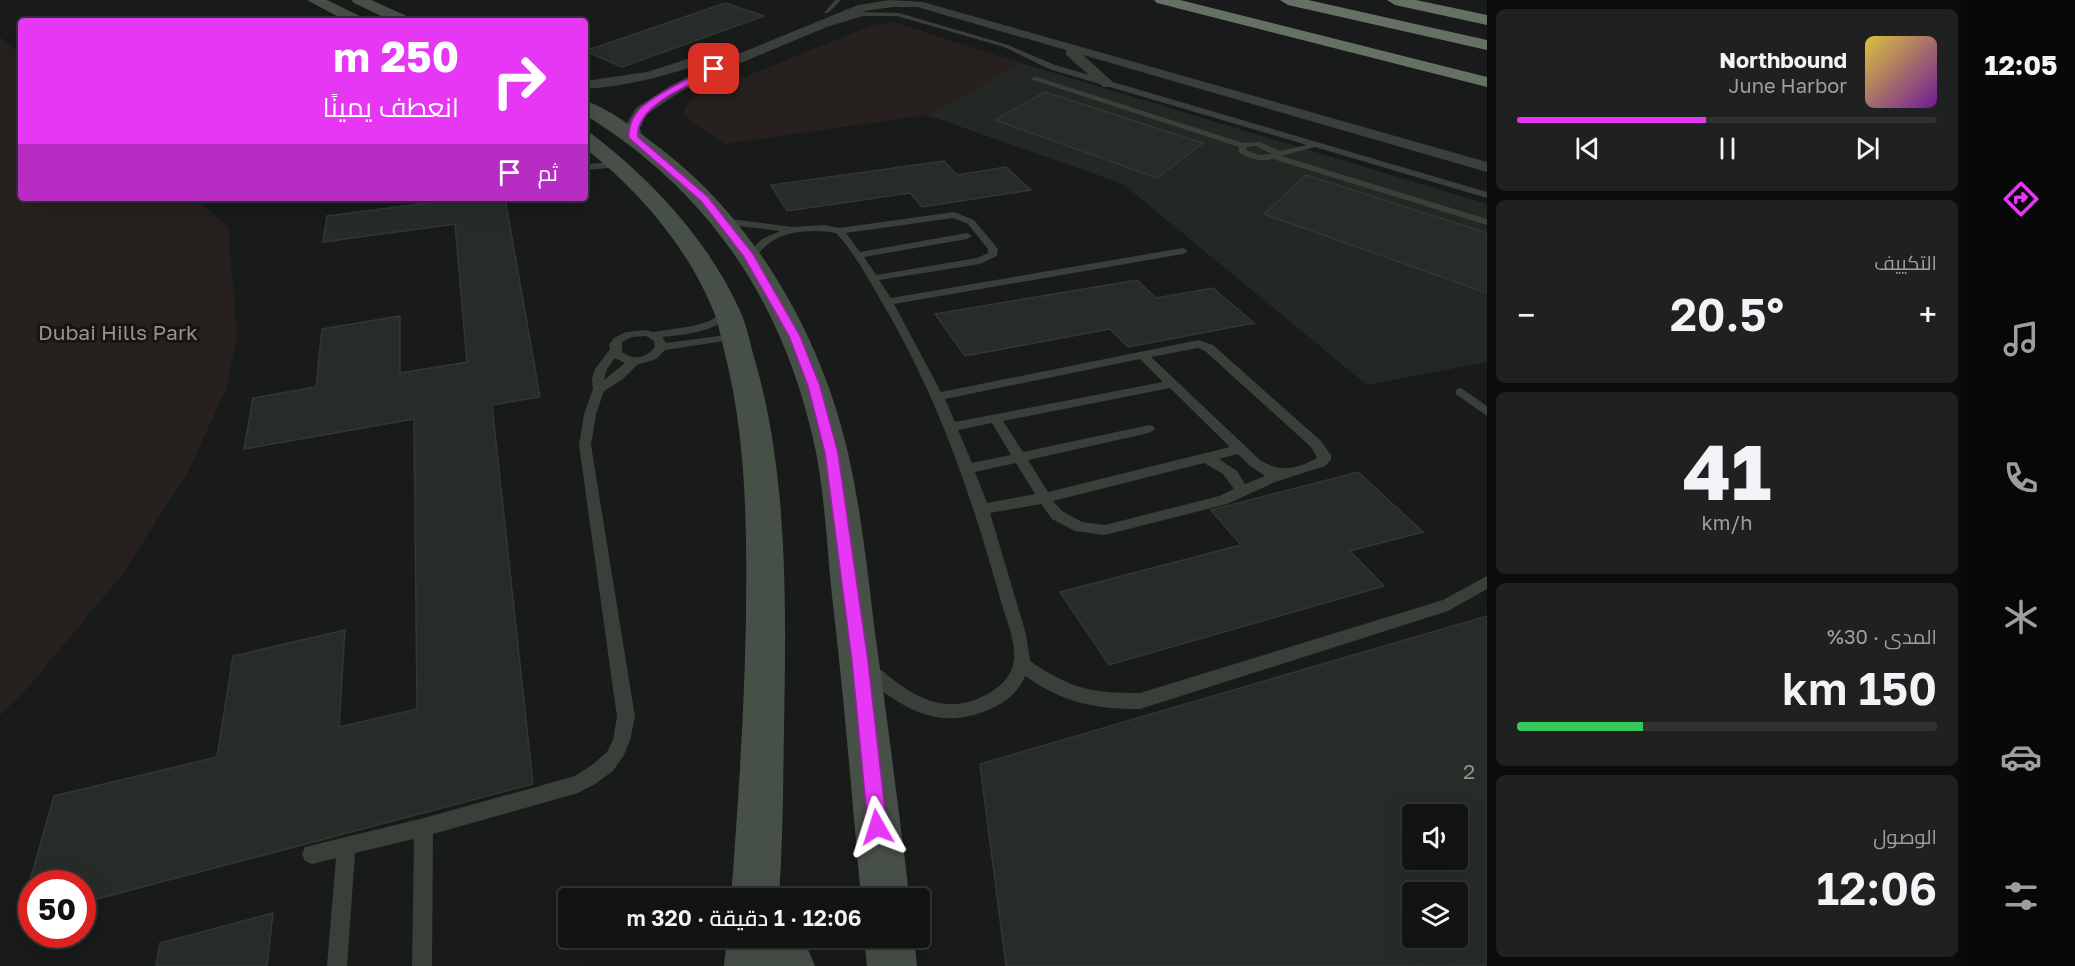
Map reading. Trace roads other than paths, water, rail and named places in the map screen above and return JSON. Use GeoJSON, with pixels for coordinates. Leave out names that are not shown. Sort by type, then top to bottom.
{"type":"FeatureCollection","features":[{"type":"Feature","properties":{"kind":"highway"},"geometry":{"type":"LineString","coordinates":[[1162,0],[1487,82]]}},
{"type":"Feature","properties":{"kind":"highway"},"geometry":{"type":"LineString","coordinates":[[1395,0],[1487,20]]}},
{"type":"Feature","properties":{"kind":"highway"},"geometry":{"type":"LineString","coordinates":[[1450,0],[1487,8]]}},
{"type":"Feature","properties":{"kind":"highway"},"geometry":{"type":"LineString","coordinates":[[1283,6],[1487,45]]}},
{"type":"Feature","properties":{"kind":"highway"},"geometry":{"type":"LineString","coordinates":[[1283,6],[1467,58]]}},
{"type":"Feature","properties":{"kind":"highway"},"geometry":{"type":"LineString","coordinates":[[1426,47],[1487,59]]}},
{"type":"Feature","properties":{"kind":"main road"},"geometry":{"type":"LineString","coordinates":[[315,0],[352,18]]}},
{"type":"Feature","properties":{"kind":"main road"},"geometry":{"type":"LineString","coordinates":[[359,0],[398,18]]}},
{"type":"Feature","properties":{"kind":"main road"},"geometry":{"type":"LineString","coordinates":[[588,116],[600,151],[648,192],[678,229],[731,325],[748,384],[760,459],[765,577],[764,736],[756,888]]}},
{"type":"Feature","properties":{"kind":"main road"},"geometry":{"type":"LineString","coordinates":[[600,151],[682,178],[722,221],[749,257],[794,336],[814,386],[832,453],[860,661],[884,888]]}},
{"type":"Feature","properties":{"kind":"main road"},"geometry":{"type":"LineString","coordinates":[[749,966],[751,948]]}},
{"type":"Feature","properties":{"kind":"main road"},"geometry":{"type":"LineString","coordinates":[[782,948],[790,966]]}},
{"type":"Feature","properties":{"kind":"main road"},"geometry":{"type":"LineString","coordinates":[[890,948],[892,966]]}},
{"type":"Feature","properties":{"kind":"street"},"geometry":{"type":"LineString","coordinates":[[618,95],[620,88],[648,80],[663,72],[845,5],[851,0]]}},
{"type":"Feature","properties":{"kind":"street"},"geometry":{"type":"LineString","coordinates":[[904,0],[1487,167]]}},
{"type":"Feature","properties":{"kind":"street"},"geometry":{"type":"LineString","coordinates":[[633,99],[689,82],[800,33],[870,6],[919,4]]}},
{"type":"Feature","properties":{"kind":"street"},"geometry":{"type":"LineString","coordinates":[[1064,46],[1108,84]]}},
{"type":"Feature","properties":{"kind":"street"},"geometry":{"type":"LineString","coordinates":[[588,85],[615,82],[663,72]]}},
{"type":"Feature","properties":{"kind":"street"},"geometry":{"type":"LineString","coordinates":[[600,151],[632,128],[641,111],[689,82]]}},
{"type":"Feature","properties":{"kind":"lane"},"geometry":{"type":"LineString","coordinates":[[826,12],[838,0]]}},
{"type":"Feature","properties":{"kind":"lane"},"geometry":{"type":"LineString","coordinates":[[800,33],[824,28],[863,14],[897,14],[1006,46],[1042,64],[1487,195]]}},
{"type":"Feature","properties":{"kind":"lane"},"geometry":{"type":"LineString","coordinates":[[1034,79],[1245,145],[1271,148],[1276,156],[1487,222]]}},
{"type":"Feature","properties":{"kind":"lane"},"geometry":{"type":"LineString","coordinates":[[1248,125],[1251,135],[1242,151],[1251,156],[1264,159],[1294,149],[1317,146]]}},
{"type":"Feature","properties":{"kind":"lane"},"geometry":{"type":"LineString","coordinates":[[722,221],[793,230],[825,228],[839,231],[954,214],[971,222],[993,249],[993,254],[980,261],[874,278]]}},
{"type":"Feature","properties":{"kind":"lane"},"geometry":{"type":"LineString","coordinates":[[749,257],[765,241],[793,230]]}},
{"type":"Feature","properties":{"kind":"lane"},"geometry":{"type":"LineString","coordinates":[[839,231],[889,302],[939,396],[982,509],[1017,631],[1022,665],[1012,686],[993,702],[966,710],[937,710],[908,700],[883,683],[860,661]]}},
{"type":"Feature","properties":{"kind":"lane"},"geometry":{"type":"LineString","coordinates":[[857,255],[967,236]]}},
{"type":"Feature","properties":{"kind":"lane"},"geometry":{"type":"LineString","coordinates":[[889,302],[1183,251]]}},
{"type":"Feature","properties":{"kind":"lane"},"geometry":{"type":"LineString","coordinates":[[652,335],[722,320],[731,325]]}},
{"type":"Feature","properties":{"kind":"lane"},"geometry":{"type":"LineString","coordinates":[[615,350],[621,358],[634,361],[649,359],[661,347],[731,325]]}},
{"type":"Feature","properties":{"kind":"lane"},"geometry":{"type":"LineString","coordinates":[[312,854],[424,827],[578,784],[598,773],[615,756],[624,736],[626,717],[585,445],[590,414],[599,389],[598,379],[601,369],[615,350],[618,340],[623,336],[638,332],[658,338],[661,347]]}},
{"type":"Feature","properties":{"kind":"lane"},"geometry":{"type":"LineString","coordinates":[[939,396],[1193,344],[1209,348],[1321,449],[1324,460],[1222,500],[1105,530],[1086,529],[1057,515],[994,418]]}},
{"type":"Feature","properties":{"kind":"lane"},"geometry":{"type":"LineString","coordinates":[[1143,356],[1240,450],[1262,468],[1286,475]]}},
{"type":"Feature","properties":{"kind":"lane"},"geometry":{"type":"LineString","coordinates":[[599,389],[634,361]]}},
{"type":"Feature","properties":{"kind":"lane"},"geometry":{"type":"LineString","coordinates":[[952,427],[1171,384]]}},
{"type":"Feature","properties":{"kind":"lane"},"geometry":{"type":"LineString","coordinates":[[1461,392],[1487,412]]}},
{"type":"Feature","properties":{"kind":"lane"},"geometry":{"type":"LineString","coordinates":[[968,469],[1149,429]]}},
{"type":"Feature","properties":{"kind":"lane"},"geometry":{"type":"LineString","coordinates":[[982,509],[1044,498],[1240,450]]}},
{"type":"Feature","properties":{"kind":"lane"},"geometry":{"type":"LineString","coordinates":[[1206,458],[1227,469],[1239,484],[1241,491]]}},
{"type":"Feature","properties":{"kind":"lane"},"geometry":{"type":"LineString","coordinates":[[1022,665],[1051,685],[1081,698],[1109,702],[1140,701],[1448,605],[1487,582]]}},
{"type":"Feature","properties":{"kind":"lane"},"geometry":{"type":"LineString","coordinates":[[422,966],[424,827]]}},
{"type":"Feature","properties":{"kind":"lane"},"geometry":{"type":"LineString","coordinates":[[337,966],[346,846]]}},
{"type":"Feature","properties":{"kind":"park label","name":"Dubai Hills Park"},"geometry":{"type":"Point","coordinates":[118,332]}}]}
